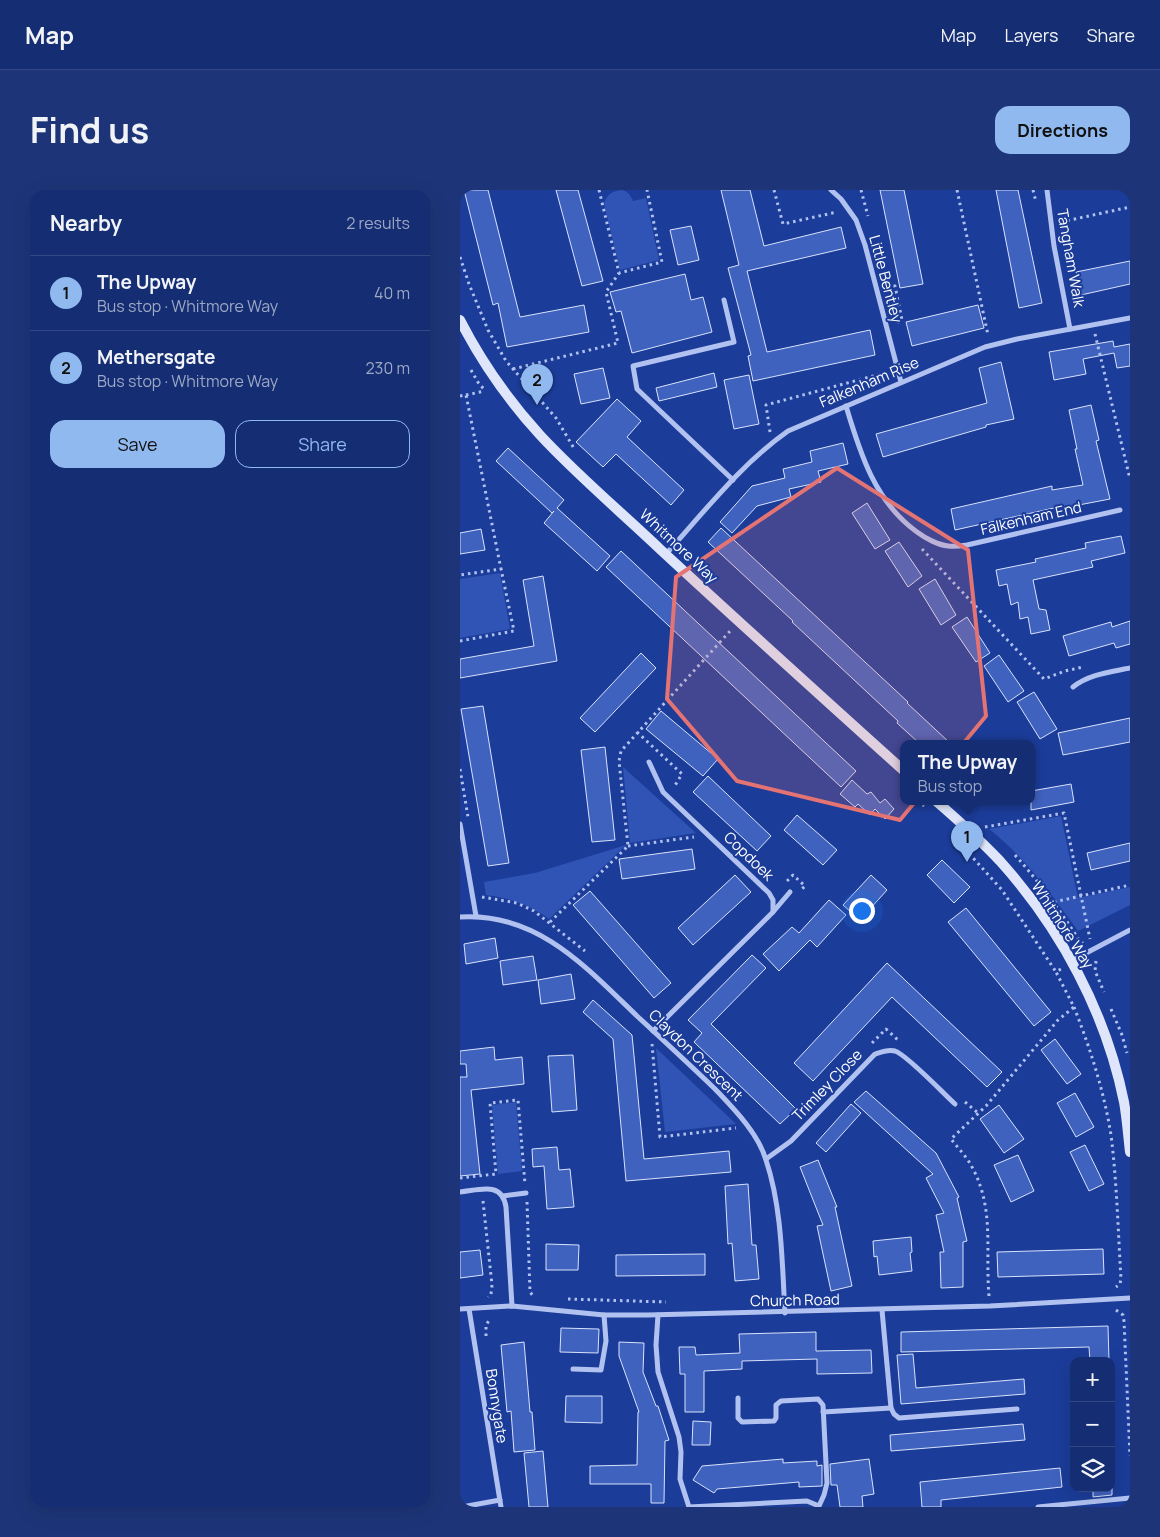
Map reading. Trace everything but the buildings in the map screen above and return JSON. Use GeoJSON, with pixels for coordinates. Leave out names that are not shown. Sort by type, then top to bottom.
{"type":"FeatureCollection","features":[{"type":"Feature","properties":{"kind":"street","name":"Little Bentley"},"geometry":{"type":"LineString","coordinates":[[831,190],[841,199],[856,220],[865,245],[901,382]]}},
{"type":"Feature","properties":{"kind":"street","name":"Tangham Walk"},"geometry":{"type":"LineString","coordinates":[[1048,190],[1054,246],[1070,329]]}},
{"type":"Feature","properties":{"kind":"street"},"geometry":{"type":"LineString","coordinates":[[724,300],[734,342],[633,366],[637,389],[733,480]]}},
{"type":"Feature","properties":{"kind":"street","name":"Falkenham Rise"},"geometry":{"type":"LineString","coordinates":[[666,554],[733,480],[769,444],[788,431],[984,347],[1130,318]]}},
{"type":"Feature","properties":{"kind":"street","name":"Whitmore Way"},"geometry":{"type":"LineString","coordinates":[[460,320],[497,380],[539,434],[666,554],[900,767]]}},
{"type":"Feature","properties":{"kind":"street","name":"Falkenham End"},"geometry":{"type":"LineString","coordinates":[[846,406],[859,450],[870,476],[885,500],[905,523],[925,538],[947,546],[968,546],[1120,510]]}},
{"type":"Feature","properties":{"kind":"street"},"geometry":{"type":"LineString","coordinates":[[1073,687],[1094,675],[1130,668]]}},
{"type":"Feature","properties":{"kind":"street","name":"Copdoek"},"geometry":{"type":"LineString","coordinates":[[649,762],[663,792],[769,892],[773,912]]}},
{"type":"Feature","properties":{"kind":"street","name":"Whitmore Way"},"geometry":{"type":"LineString","coordinates":[[940,805],[1000,861],[1039,911],[1071,961],[1097,1014],[1108,1042],[1124,1102],[1130,1152]]}},
{"type":"Feature","properties":{"kind":"street"},"geometry":{"type":"LineString","coordinates":[[460,824],[476,916]]}},
{"type":"Feature","properties":{"kind":"street"},"geometry":{"type":"LineString","coordinates":[[653,1031],[773,912],[790,892]]}},
{"type":"Feature","properties":{"kind":"street","name":"Claydon Crescent"},"geometry":{"type":"LineString","coordinates":[[460,917],[476,916],[502,920],[538,934],[568,952],[715,1088],[736,1112],[766,1159],[776,1202],[785,1313]]}},
{"type":"Feature","properties":{"kind":"street"},"geometry":{"type":"LineString","coordinates":[[1071,961],[1130,930]]}},
{"type":"Feature","properties":{"kind":"street","name":"Trimley Close"},"geometry":{"type":"LineString","coordinates":[[766,1159],[791,1142],[875,1054],[884,1050],[895,1051],[905,1057],[954,1104]]}},
{"type":"Feature","properties":{"kind":"street"},"geometry":{"type":"LineString","coordinates":[[460,1192],[491,1189],[496,1190],[503,1196],[506,1213],[512,1306]]}},
{"type":"Feature","properties":{"kind":"street"},"geometry":{"type":"LineString","coordinates":[[503,1196],[526,1193]]}},
{"type":"Feature","properties":{"kind":"street","name":"Church Road"},"geometry":{"type":"LineString","coordinates":[[460,1310],[512,1306],[604,1315],[785,1313],[990,1306],[1130,1298]]}},
{"type":"Feature","properties":{"kind":"street","name":"Bonnygate"},"geometry":{"type":"LineString","coordinates":[[469,1309],[501,1507]]}},
{"type":"Feature","properties":{"kind":"street"},"geometry":{"type":"LineString","coordinates":[[882,1310],[891,1408],[899,1418],[1017,1410]]}},
{"type":"Feature","properties":{"kind":"street"},"geometry":{"type":"LineString","coordinates":[[573,1369],[602,1370],[606,1341],[604,1315]]}},
{"type":"Feature","properties":{"kind":"street"},"geometry":{"type":"LineString","coordinates":[[658,1315],[656,1345],[658,1372],[679,1437],[681,1452],[680,1479],[689,1507],[807,1501],[820,1506],[827,1483],[823,1405],[818,1399],[780,1400],[776,1405],[776,1418],[774,1420],[742,1422],[738,1418],[738,1398]]}},
{"type":"Feature","properties":{"kind":"street"},"geometry":{"type":"LineString","coordinates":[[823,1412],[891,1408]]}},
{"type":"Feature","properties":{"kind":"street"},"geometry":{"type":"LineString","coordinates":[[1038,1507],[1130,1498]]}},
{"type":"Feature","properties":{"kind":"street"},"geometry":{"type":"LineString","coordinates":[[462,1507],[500,1500]]}},
{"type":"Feature","properties":{"kind":"path"},"geometry":{"type":"LineString","coordinates":[[599,190],[619,273]]}},
{"type":"Feature","properties":{"kind":"path"},"geometry":{"type":"LineString","coordinates":[[513,369],[618,343],[606,292],[619,273],[662,262],[647,190]]}},
{"type":"Feature","properties":{"kind":"path"},"geometry":{"type":"LineString","coordinates":[[774,190],[783,224],[839,211],[843,216]]}},
{"type":"Feature","properties":{"kind":"path"},"geometry":{"type":"LineString","coordinates":[[861,190],[868,218]]}},
{"type":"Feature","properties":{"kind":"path"},"geometry":{"type":"LineString","coordinates":[[957,190],[988,332],[986,338]]}},
{"type":"Feature","properties":{"kind":"path"},"geometry":{"type":"LineString","coordinates":[[1060,222],[1130,208]]}},
{"type":"Feature","properties":{"kind":"path"},"geometry":{"type":"LineString","coordinates":[[460,257],[488,330],[506,361],[556,418],[573,448],[580,454]]}},
{"type":"Feature","properties":{"kind":"path"},"geometry":{"type":"LineString","coordinates":[[884,284],[890,287],[895,286],[902,320],[898,321],[895,325]]}},
{"type":"Feature","properties":{"kind":"path"},"geometry":{"type":"LineString","coordinates":[[1086,336],[1096,334],[1130,478]]}},
{"type":"Feature","properties":{"kind":"path"},"geometry":{"type":"LineString","coordinates":[[765,435],[770,431],[766,405],[888,374],[886,364]]}},
{"type":"Feature","properties":{"kind":"path"},"geometry":{"type":"LineString","coordinates":[[460,396],[485,391]]}},
{"type":"Feature","properties":{"kind":"path"},"geometry":{"type":"LineString","coordinates":[[460,641],[514,631],[466,395]]}},
{"type":"Feature","properties":{"kind":"path"},"geometry":{"type":"LineString","coordinates":[[922,548],[1044,679],[1066,670],[1091,665]]}},
{"type":"Feature","properties":{"kind":"path"},"geometry":{"type":"LineString","coordinates":[[460,575],[502,569]]}},
{"type":"Feature","properties":{"kind":"path"},"geometry":{"type":"LineString","coordinates":[[628,846],[619,761],[621,751],[731,629]]}},
{"type":"Feature","properties":{"kind":"path"},"geometry":{"type":"LineString","coordinates":[[922,805],[925,808]]}},
{"type":"Feature","properties":{"kind":"path"},"geometry":{"type":"LineString","coordinates":[[984,827],[1064,813],[1090,943],[1086,944],[1079,940]]}},
{"type":"Feature","properties":{"kind":"path"},"geometry":{"type":"LineString","coordinates":[[952,835],[1002,890],[1056,972],[1074,1007],[1091,1053],[1110,1134],[1121,1280],[1117,1287],[1110,1290]]}},
{"type":"Feature","properties":{"kind":"path"},"geometry":{"type":"LineString","coordinates":[[550,922],[628,846],[699,836]]}},
{"type":"Feature","properties":{"kind":"path"},"geometry":{"type":"LineString","coordinates":[[1054,902],[1130,885]]}},
{"type":"Feature","properties":{"kind":"path"},"geometry":{"type":"LineString","coordinates":[[1056,972],[1071,961]]}},
{"type":"Feature","properties":{"kind":"path"},"geometry":{"type":"LineString","coordinates":[[998,1297],[989,1298],[987,1278],[988,1213],[982,1188],[971,1166],[951,1139],[978,1113],[1058,1020],[1074,1007]]}},
{"type":"Feature","properties":{"kind":"path"},"geometry":{"type":"LineString","coordinates":[[866,1050],[886,1029],[900,1042]]}},
{"type":"Feature","properties":{"kind":"path"},"geometry":{"type":"LineString","coordinates":[[652,1042],[660,1137],[738,1128]]}},
{"type":"Feature","properties":{"kind":"path"},"geometry":{"type":"LineString","coordinates":[[460,1178],[496,1174],[490,1103],[518,1100],[526,1193],[530,1292],[535,1297]]}},
{"type":"Feature","properties":{"kind":"path"},"geometry":{"type":"LineString","coordinates":[[964,1100],[978,1113]]}},
{"type":"Feature","properties":{"kind":"path"},"geometry":{"type":"LineString","coordinates":[[484,1201],[492,1285],[490,1294],[487,1297]]}},
{"type":"Feature","properties":{"kind":"path"},"geometry":{"type":"LineString","coordinates":[[562,1298],[669,1302]]}},
{"type":"Feature","properties":{"kind":"path"},"geometry":{"type":"LineString","coordinates":[[1113,1309],[1123,1316],[1124,1321],[1130,1456]]}},
{"type":"Feature","properties":{"kind":"path"},"geometry":{"type":"LineString","coordinates":[[487,1342],[486,1325],[489,1319],[494,1316]]}},
{"type":"Feature","properties":{"kind":"highlighted area"},"geometry":{"type":"Polygon","coordinates":[[[837,468],[968,550],[986,716],[900,820],[737,781],[667,699],[676,577],[837,468]]]}},
{"type":"Feature","properties":{"kind":"shaded area"},"geometry":{"type":"Polygon","coordinates":[[[622,190],[629,194],[633,201],[646,198],[659,260],[620,270],[604,204],[610,194],[622,190]]]}},
{"type":"Feature","properties":{"kind":"shaded area"},"geometry":{"type":"Polygon","coordinates":[[[500,573],[510,629],[460,638],[460,579],[500,573]]]}},
{"type":"Feature","properties":{"kind":"shaded area"},"geometry":{"type":"Polygon","coordinates":[[[623,767],[696,833],[630,843],[623,767]]]}},
{"type":"Feature","properties":{"kind":"shaded area"},"geometry":{"type":"Polygon","coordinates":[[[1061,816],[1078,898],[1130,887],[1130,905],[1078,931],[1026,864],[989,829],[1061,816]]]}},
{"type":"Feature","properties":{"kind":"shaded area"},"geometry":{"type":"Polygon","coordinates":[[[626,845],[549,919],[519,903],[486,895],[484,882],[535,873],[626,845]]]}},
{"type":"Feature","properties":{"kind":"shaded area"},"geometry":{"type":"Polygon","coordinates":[[[656,1048],[736,1124],[665,1132],[656,1048]]]}},
{"type":"Feature","properties":{"kind":"shaded area"},"geometry":{"type":"Polygon","coordinates":[[[516,1102],[522,1171],[498,1174],[492,1105],[516,1102]]]}},
{"type":"Feature","properties":{"kind":"place","name":"Methersgate"},"geometry":{"type":"Point","coordinates":[537,405]}},
{"type":"Feature","properties":{"kind":"place","name":"The Upway"},"geometry":{"type":"Point","coordinates":[967,862]}}]}
